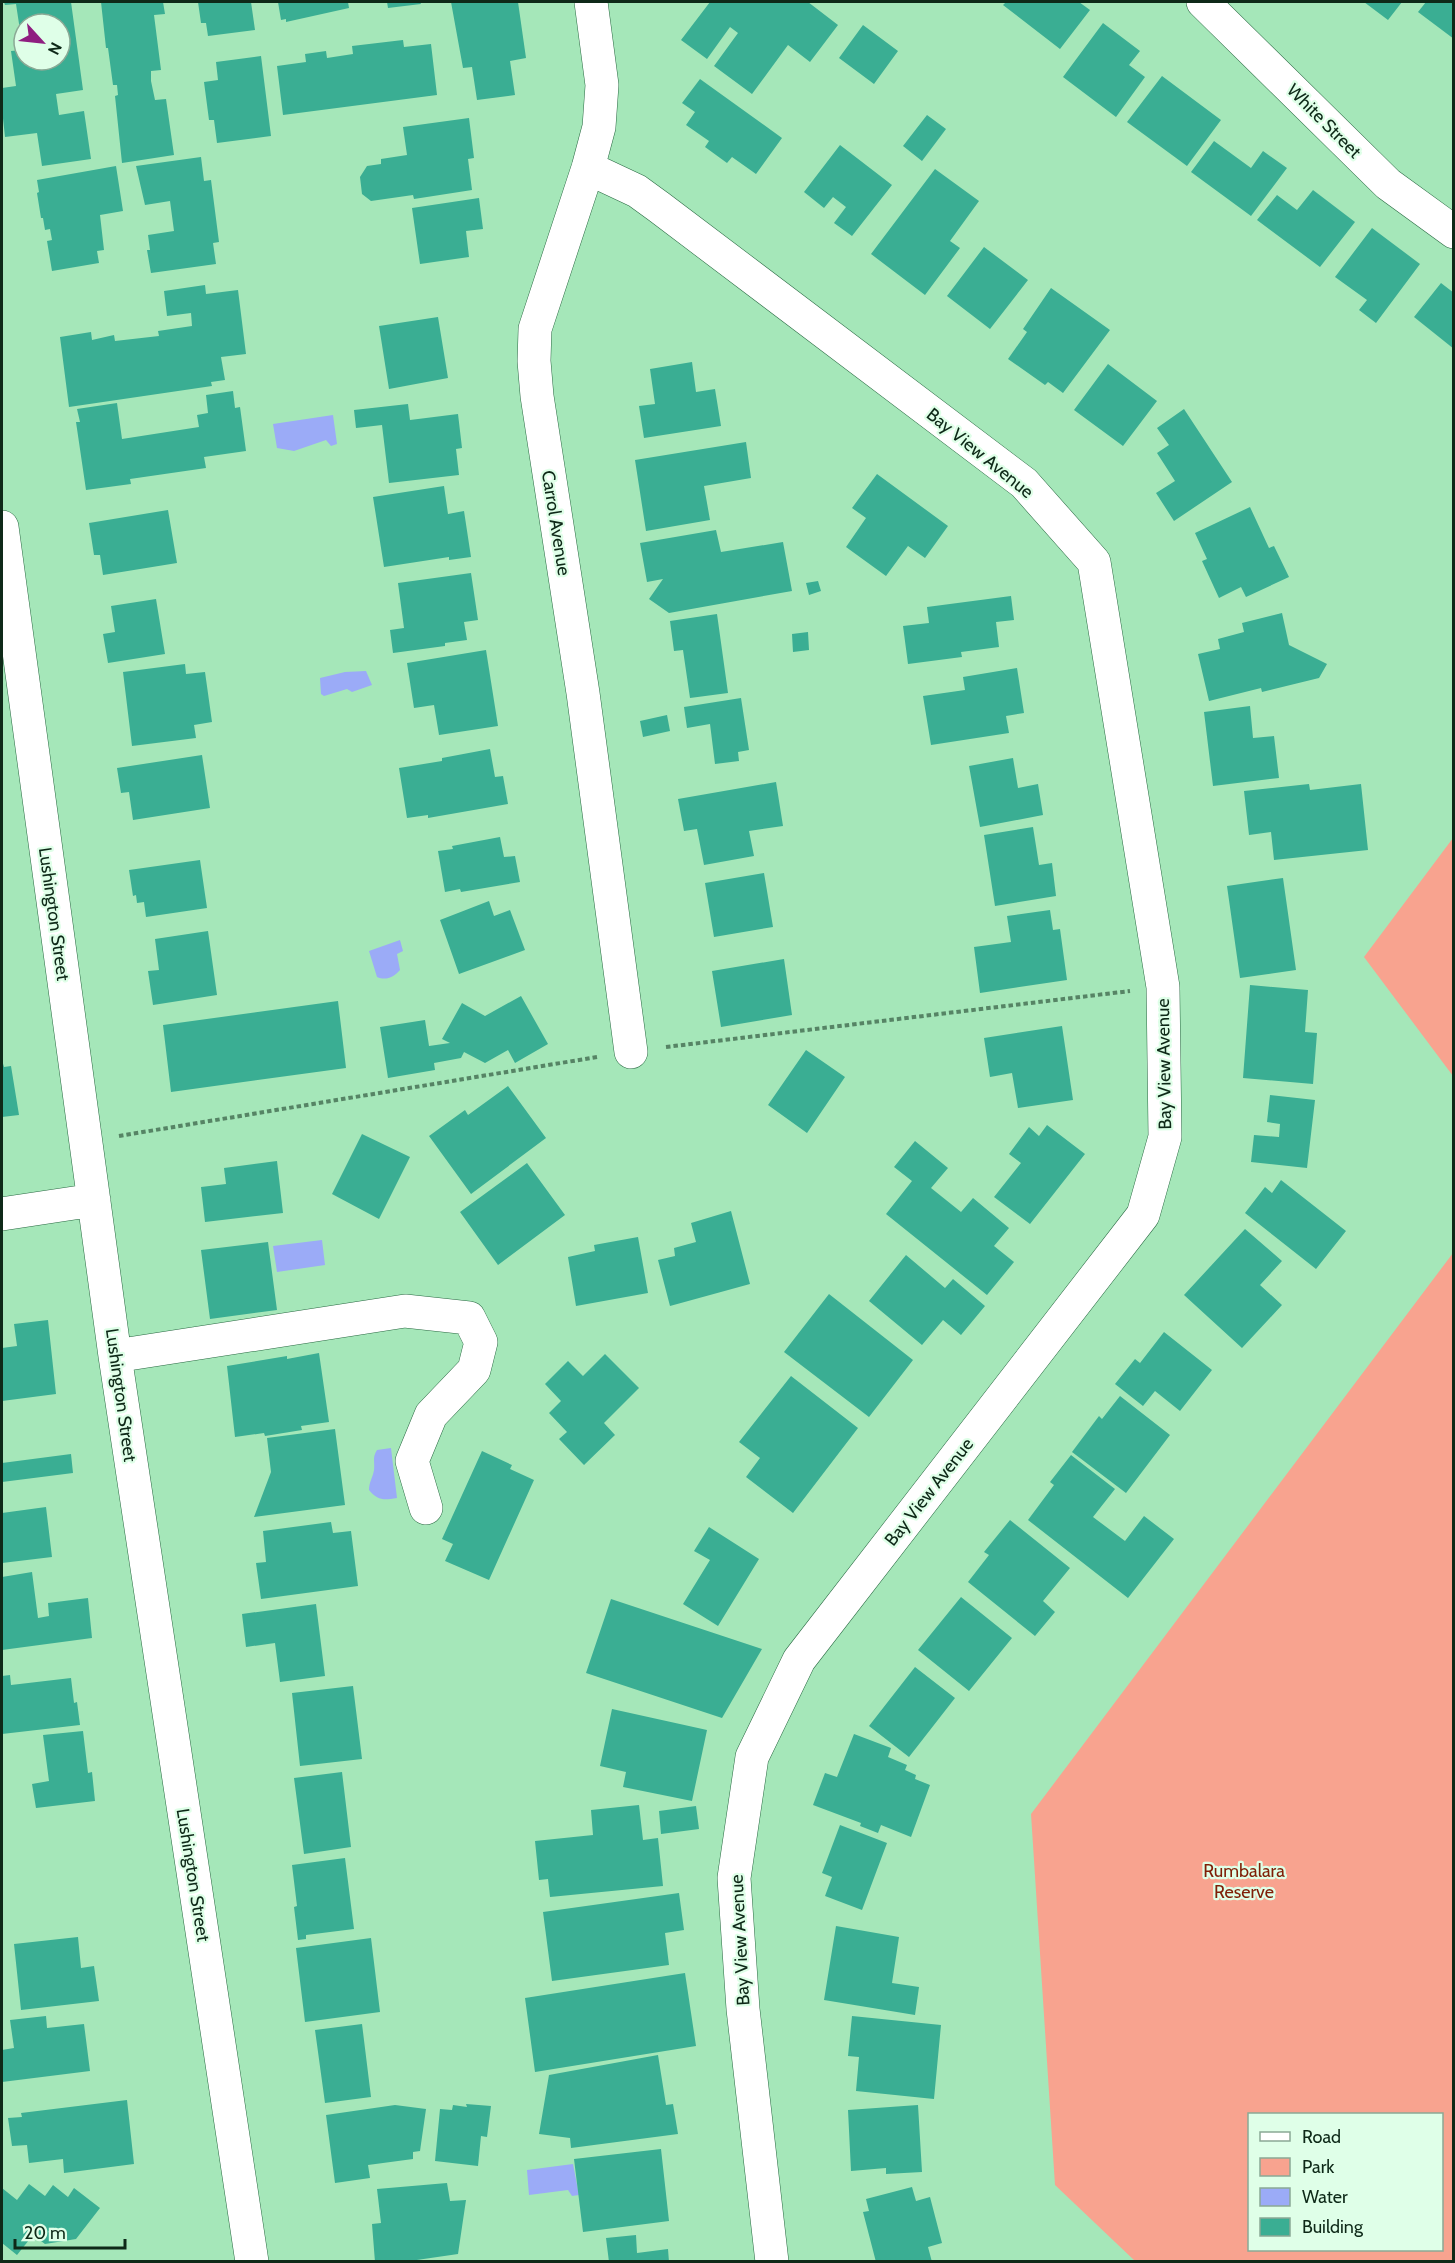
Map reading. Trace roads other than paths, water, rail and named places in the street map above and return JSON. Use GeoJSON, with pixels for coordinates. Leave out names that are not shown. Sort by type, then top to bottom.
{"type":"FeatureCollection","features":[{"type":"Feature","properties":{"kind":"street","name":"Carrol Avenue"},"geometry":{"type":"LineString","coordinates":[[591,2],[602,85],[599,128],[535,330],[534,361],[537,396],[583,693],[631,1052]]}},
{"type":"Feature","properties":{"kind":"street","name":"White Street"},"geometry":{"type":"LineString","coordinates":[[1203,2],[1388,184],[1454,232]]}},
{"type":"Feature","properties":{"kind":"street","name":"Bay View Avenue"},"geometry":{"type":"LineString","coordinates":[[588,168],[637,191],[1024,483],[1094,562],[1163,987],[1166,1137],[1143,1215],[800,1660],[752,1757],[734,1878],[743,2009],[772,2262]]}},
{"type":"Feature","properties":{"kind":"street","name":"Lushington Street"},"geometry":{"type":"LineString","coordinates":[[2,527],[115,1356],[252,2262]]}},
{"type":"Feature","properties":{"kind":"street"},"geometry":{"type":"LineString","coordinates":[[2,1214],[94,1200]]}},
{"type":"Feature","properties":{"kind":"street"},"geometry":{"type":"LineString","coordinates":[[115,1356],[405,1311],[469,1318],[481,1342],[474,1370],[431,1415],[412,1461],[426,1508]]}},
{"type":"Feature","properties":{"kind":"water"},"geometry":{"type":"Polygon","coordinates":[[[333,415],[337,444],[331,446],[326,440],[294,451],[277,448],[273,424],[333,415]]]}},
{"type":"Feature","properties":{"kind":"water"},"geometry":{"type":"Polygon","coordinates":[[[366,671],[372,685],[352,692],[347,689],[324,696],[321,694],[320,678],[345,672],[366,671]]]}},
{"type":"Feature","properties":{"kind":"water"},"geometry":{"type":"Polygon","coordinates":[[[400,940],[403,951],[397,954],[400,970],[390,978],[377,977],[369,951],[400,940]]]}},
{"type":"Feature","properties":{"kind":"water"},"geometry":{"type":"Polygon","coordinates":[[[322,1240],[325,1265],[277,1272],[273,1246],[322,1240]]]}},
{"type":"Feature","properties":{"kind":"water"},"geometry":{"type":"Polygon","coordinates":[[[391,1448],[397,1498],[382,1499],[369,1490],[374,1470],[374,1457],[377,1450],[391,1448]]]}},
{"type":"Feature","properties":{"kind":"water"},"geometry":{"type":"Polygon","coordinates":[[[573,2164],[579,2195],[572,2196],[568,2190],[529,2195],[527,2170],[573,2164]]]}},
{"type":"Feature","properties":{"kind":"park label","name":"Rumbalara Reserve"},"geometry":{"type":"Point","coordinates":[1244,1881]}}]}
